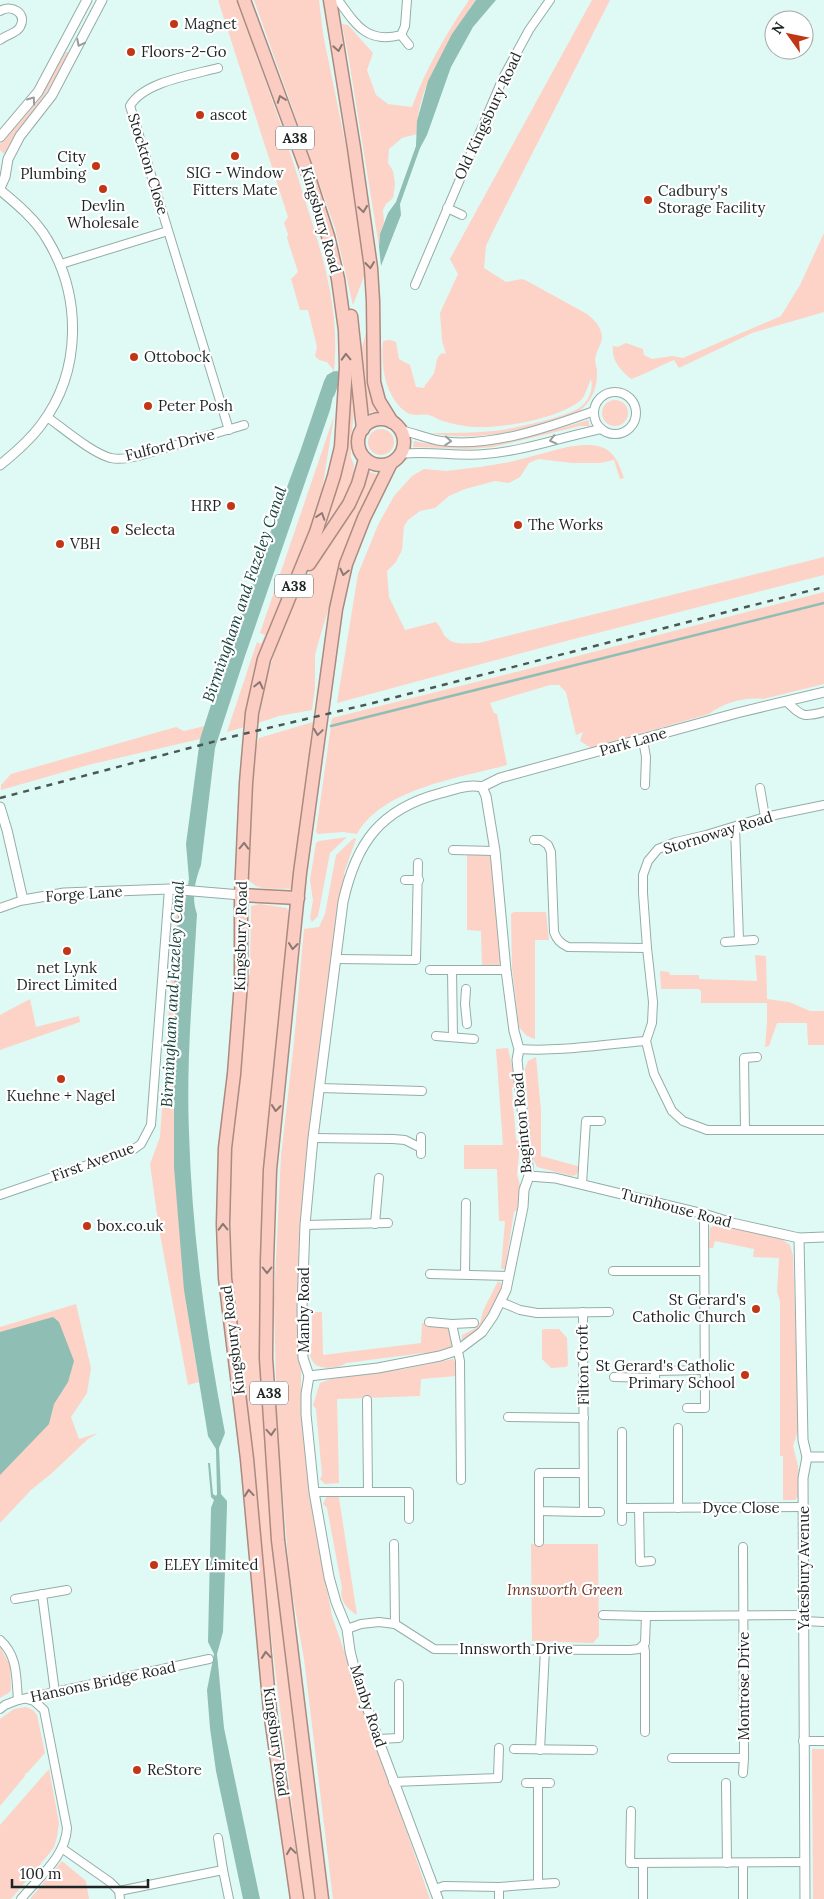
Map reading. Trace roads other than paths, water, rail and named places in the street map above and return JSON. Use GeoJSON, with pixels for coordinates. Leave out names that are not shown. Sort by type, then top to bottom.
{"type":"FeatureCollection","features":[{"type":"Feature","properties":{"kind":"highway","name":"Kingsbury Road"},"geometry":{"type":"LineString","coordinates":[[244,0],[322,213],[338,279],[345,330],[346,367],[341,447],[334,476],[316,532],[264,659],[252,713],[241,895],[241,983],[234,1074],[225,1148],[223,1224],[225,1278],[245,1442],[270,1711],[297,1899]]}},
{"type":"Feature","properties":{"kind":"highway"},"geometry":{"type":"LineString","coordinates":[[330,0],[371,268],[374,382],[379,401],[396,426],[404,444],[401,454]]}},
{"type":"Feature","properties":{"kind":"highway","name":"A38"},"geometry":{"type":"LineString","coordinates":[[294,586],[349,504],[358,484],[365,459],[359,448],[358,441],[362,429],[351,314],[346,295],[338,279]]}},
{"type":"Feature","properties":{"kind":"highway"},"geometry":{"type":"LineString","coordinates":[[362,429],[379,419],[396,426]]}},
{"type":"Feature","properties":{"kind":"highway","name":"A38"},"geometry":{"type":"LineString","coordinates":[[391,463],[401,454]]}},
{"type":"Feature","properties":{"kind":"highway"},"geometry":{"type":"LineString","coordinates":[[365,459],[378,465],[391,463]]}},
{"type":"Feature","properties":{"kind":"highway","name":"Kingsbury Road"},"geometry":{"type":"LineString","coordinates":[[322,1899],[278,1540],[266,1358],[266,1261],[270,1170],[298,898],[336,608],[346,564],[364,518],[391,463]]}},
{"type":"Feature","properties":{"kind":"highway"},"geometry":{"type":"LineString","coordinates":[[241,895],[298,898]]}},
{"type":"Feature","properties":{"kind":"street"},"geometry":{"type":"LineString","coordinates":[[0,137],[38,92],[87,0]]}},
{"type":"Feature","properties":{"kind":"street"},"geometry":{"type":"LineString","coordinates":[[0,465],[29,440],[47,417],[64,380],[73,340],[70,299],[61,264],[41,229],[0,189],[8,159],[20,136],[52,95],[102,0]]}},
{"type":"Feature","properties":{"kind":"street"},"geometry":{"type":"LineString","coordinates":[[338,0],[359,28],[367,34],[383,38],[401,35]]}},
{"type":"Feature","properties":{"kind":"street"},"geometry":{"type":"LineString","coordinates":[[401,35],[405,26],[407,0]]}},
{"type":"Feature","properties":{"kind":"street","name":"Old Kingsbury Road"},"geometry":{"type":"LineString","coordinates":[[415,285],[503,78],[530,30],[550,0]]}},
{"type":"Feature","properties":{"kind":"street"},"geometry":{"type":"LineString","coordinates":[[0,11],[6,8],[13,8],[22,16],[20,28],[0,40]]}},
{"type":"Feature","properties":{"kind":"street"},"geometry":{"type":"LineString","coordinates":[[0,30],[9,34]]}},
{"type":"Feature","properties":{"kind":"street"},"geometry":{"type":"LineString","coordinates":[[401,35],[409,46]]}},
{"type":"Feature","properties":{"kind":"street","name":"Stockton Close"},"geometry":{"type":"LineString","coordinates":[[218,68],[150,87],[139,94],[130,106],[228,430]]}},
{"type":"Feature","properties":{"kind":"street"},"geometry":{"type":"LineString","coordinates":[[0,161],[5,171]]}},
{"type":"Feature","properties":{"kind":"street"},"geometry":{"type":"LineString","coordinates":[[447,208],[462,214]]}},
{"type":"Feature","properties":{"kind":"street","name":"Stockton Close"},"geometry":{"type":"LineString","coordinates":[[61,264],[168,231]]}},
{"type":"Feature","properties":{"kind":"street"},"geometry":{"type":"LineString","coordinates":[[613,392],[625,395],[635,406],[635,419],[629,429],[624,433],[612,434],[601,430],[596,424],[594,411],[597,402],[602,397],[613,392]]}},
{"type":"Feature","properties":{"kind":"street"},"geometry":{"type":"LineString","coordinates":[[396,426],[440,441],[486,441],[558,424],[594,411]]}},
{"type":"Feature","properties":{"kind":"street","name":"Fulford Drive"},"geometry":{"type":"LineString","coordinates":[[47,417],[95,451],[110,458],[133,458],[244,425]]}},
{"type":"Feature","properties":{"kind":"street"},"geometry":{"type":"LineString","coordinates":[[401,454],[417,452],[485,454],[601,430]]}},
{"type":"Feature","properties":{"kind":"street","name":"Park Lane"},"geometry":{"type":"LineString","coordinates":[[482,788],[500,778],[737,713],[824,692]]}},
{"type":"Feature","properties":{"kind":"street"},"geometry":{"type":"LineString","coordinates":[[787,702],[801,715],[805,716],[824,712]]}},
{"type":"Feature","properties":{"kind":"street"},"geometry":{"type":"LineString","coordinates":[[643,740],[646,758],[645,785]]}},
{"type":"Feature","properties":{"kind":"street","name":"Manby Road"},"geometry":{"type":"LineString","coordinates":[[438,1899],[393,1782],[356,1675],[347,1628],[331,1586],[314,1492],[306,1414],[308,1376],[303,1358],[302,1331],[305,1225],[313,1138],[347,886],[352,871],[366,840],[389,816],[407,805],[427,797],[470,785],[482,788]]}},
{"type":"Feature","properties":{"kind":"street","name":"Baginton Road"},"geometry":{"type":"LineString","coordinates":[[308,1376],[335,1374],[412,1362],[458,1350],[482,1332],[501,1302],[509,1276],[523,1207],[524,1190],[529,1176],[517,1060],[519,1049],[514,1031],[506,970],[495,850],[486,796],[482,788]]}},
{"type":"Feature","properties":{"kind":"street"},"geometry":{"type":"LineString","coordinates":[[760,788],[766,817]]}},
{"type":"Feature","properties":{"kind":"street","name":"Stornoway Road"},"geometry":{"type":"LineString","coordinates":[[646,1041],[652,1023],[653,1002],[647,948],[643,875],[648,861],[658,849],[676,842],[766,817],[824,804]]}},
{"type":"Feature","properties":{"kind":"street"},"geometry":{"type":"LineString","coordinates":[[0,807],[23,900],[0,908]]}},
{"type":"Feature","properties":{"kind":"street"},"geometry":{"type":"LineString","coordinates":[[735,827],[739,940]]}},
{"type":"Feature","properties":{"kind":"street"},"geometry":{"type":"LineString","coordinates":[[534,840],[541,840],[548,845],[550,852],[554,932],[556,938],[561,943],[568,947],[647,948]]}},
{"type":"Feature","properties":{"kind":"street"},"geometry":{"type":"LineString","coordinates":[[453,850],[495,850]]}},
{"type":"Feature","properties":{"kind":"street"},"geometry":{"type":"LineString","coordinates":[[337,959],[416,960],[418,863]]}},
{"type":"Feature","properties":{"kind":"street"},"geometry":{"type":"LineString","coordinates":[[405,880],[419,880]]}},
{"type":"Feature","properties":{"kind":"street","name":"Forge Lane"},"geometry":{"type":"LineString","coordinates":[[23,900],[64,893],[173,890],[241,895]]}},
{"type":"Feature","properties":{"kind":"street","name":"First Avenue"},"geometry":{"type":"LineString","coordinates":[[0,1195],[134,1149],[141,1144],[151,1125],[173,890]]}},
{"type":"Feature","properties":{"kind":"street"},"geometry":{"type":"LineString","coordinates":[[725,942],[754,940]]}},
{"type":"Feature","properties":{"kind":"street"},"geometry":{"type":"LineString","coordinates":[[430,970],[506,970]]}},
{"type":"Feature","properties":{"kind":"street"},"geometry":{"type":"LineString","coordinates":[[452,970],[453,1037]]}},
{"type":"Feature","properties":{"kind":"street"},"geometry":{"type":"LineString","coordinates":[[466,989],[467,1024]]}},
{"type":"Feature","properties":{"kind":"street"},"geometry":{"type":"LineString","coordinates":[[453,1006],[465,1004]]}},
{"type":"Feature","properties":{"kind":"street"},"geometry":{"type":"LineString","coordinates":[[436,1036],[474,1039]]}},
{"type":"Feature","properties":{"kind":"street"},"geometry":{"type":"LineString","coordinates":[[519,1049],[568,1050],[608,1043],[646,1041],[654,1074],[666,1100],[672,1111],[683,1121],[707,1130],[824,1130]]}},
{"type":"Feature","properties":{"kind":"street"},"geometry":{"type":"LineString","coordinates":[[745,1130],[744,1058],[757,1056]]}},
{"type":"Feature","properties":{"kind":"street"},"geometry":{"type":"LineString","coordinates":[[320,1088],[422,1091]]}},
{"type":"Feature","properties":{"kind":"street"},"geometry":{"type":"LineString","coordinates":[[582,1184],[586,1121],[601,1121]]}},
{"type":"Feature","properties":{"kind":"street"},"geometry":{"type":"LineString","coordinates":[[313,1138],[405,1140],[421,1151],[421,1137]]}},
{"type":"Feature","properties":{"kind":"street","name":"Turnhouse Road"},"geometry":{"type":"LineString","coordinates":[[529,1176],[555,1178],[582,1184],[704,1214],[732,1223],[799,1238],[824,1237]]}},
{"type":"Feature","properties":{"kind":"street"},"geometry":{"type":"LineString","coordinates":[[375,1224],[379,1178]]}},
{"type":"Feature","properties":{"kind":"street"},"geometry":{"type":"LineString","coordinates":[[465,1274],[466,1203]]}},
{"type":"Feature","properties":{"kind":"street"},"geometry":{"type":"LineString","coordinates":[[687,1408],[705,1408],[704,1214]]}},
{"type":"Feature","properties":{"kind":"street"},"geometry":{"type":"LineString","coordinates":[[305,1225],[388,1223]]}},
{"type":"Feature","properties":{"kind":"street","name":"Yatesbury Avenue"},"geometry":{"type":"LineString","coordinates":[[799,1238],[802,1440],[807,1457],[803,1478],[805,1899]]}},
{"type":"Feature","properties":{"kind":"street"},"geometry":{"type":"LineString","coordinates":[[613,1271],[703,1271]]}},
{"type":"Feature","properties":{"kind":"street"},"geometry":{"type":"LineString","coordinates":[[430,1274],[509,1276]]}},
{"type":"Feature","properties":{"kind":"street","name":"Filton Croft"},"geometry":{"type":"LineString","coordinates":[[501,1302],[528,1312],[609,1312]]}},
{"type":"Feature","properties":{"kind":"street","name":"Filton Croft"},"geometry":{"type":"LineString","coordinates":[[582,1312],[584,1512]]}},
{"type":"Feature","properties":{"kind":"street"},"geometry":{"type":"LineString","coordinates":[[429,1322],[452,1324],[474,1322]]}},
{"type":"Feature","properties":{"kind":"street"},"geometry":{"type":"LineString","coordinates":[[452,1324],[460,1361],[461,1480]]}},
{"type":"Feature","properties":{"kind":"street"},"geometry":{"type":"LineString","coordinates":[[614,1377],[655,1378],[655,1371],[705,1370]]}},
{"type":"Feature","properties":{"kind":"street"},"geometry":{"type":"LineString","coordinates":[[366,1400],[368,1492]]}},
{"type":"Feature","properties":{"kind":"street","name":"Filton Croft"},"geometry":{"type":"LineString","coordinates":[[508,1417],[584,1418]]}},
{"type":"Feature","properties":{"kind":"street"},"geometry":{"type":"LineString","coordinates":[[678,1428],[678,1508]]}},
{"type":"Feature","properties":{"kind":"street"},"geometry":{"type":"LineString","coordinates":[[622,1432],[622,1521]]}},
{"type":"Feature","properties":{"kind":"street"},"geometry":{"type":"LineString","coordinates":[[807,1457],[824,1456]]}},
{"type":"Feature","properties":{"kind":"street"},"geometry":{"type":"LineString","coordinates":[[538,1542],[539,1473],[583,1473]]}},
{"type":"Feature","properties":{"kind":"street"},"geometry":{"type":"LineString","coordinates":[[314,1492],[409,1492],[409,1519]]}},
{"type":"Feature","properties":{"kind":"street","name":"Dyce Close"},"geometry":{"type":"LineString","coordinates":[[623,1508],[804,1507]]}},
{"type":"Feature","properties":{"kind":"street"},"geometry":{"type":"LineString","coordinates":[[639,1508],[640,1562],[651,1561]]}},
{"type":"Feature","properties":{"kind":"street"},"geometry":{"type":"LineString","coordinates":[[538,1511],[600,1512]]}},
{"type":"Feature","properties":{"kind":"street"},"geometry":{"type":"LineString","coordinates":[[347,1628],[379,1622],[395,1624],[394,1544]]}},
{"type":"Feature","properties":{"kind":"street"},"geometry":{"type":"LineString","coordinates":[[743,1547],[744,1614]]}},
{"type":"Feature","properties":{"kind":"street"},"geometry":{"type":"LineString","coordinates":[[15,1598],[67,1590]]}},
{"type":"Feature","properties":{"kind":"street"},"geometry":{"type":"LineString","coordinates":[[42,1594],[55,1693]]}},
{"type":"Feature","properties":{"kind":"street"},"geometry":{"type":"LineString","coordinates":[[603,1615],[744,1614],[804,1618],[824,1622]]}},
{"type":"Feature","properties":{"kind":"street","name":"Montrose Drive"},"geometry":{"type":"LineString","coordinates":[[743,1773],[744,1614]]}},
{"type":"Feature","properties":{"kind":"street"},"geometry":{"type":"LineString","coordinates":[[645,1732],[644,1646],[646,1643],[646,1616]]}},
{"type":"Feature","properties":{"kind":"street","name":"Innsworth Drive"},"geometry":{"type":"LineString","coordinates":[[395,1624],[434,1649],[630,1650],[644,1646]]}},
{"type":"Feature","properties":{"kind":"street"},"geometry":{"type":"LineString","coordinates":[[0,1640],[7,1646],[15,1662],[18,1700]]}},
{"type":"Feature","properties":{"kind":"street"},"geometry":{"type":"LineString","coordinates":[[540,1750],[545,1649]]}},
{"type":"Feature","properties":{"kind":"street","name":"Hansons Bridge Road"},"geometry":{"type":"LineString","coordinates":[[0,1709],[18,1700],[209,1659]]}},
{"type":"Feature","properties":{"kind":"street"},"geometry":{"type":"LineString","coordinates":[[378,1739],[399,1738],[399,1684]]}},
{"type":"Feature","properties":{"kind":"street"},"geometry":{"type":"LineString","coordinates":[[21,1899],[63,1849],[67,1828],[44,1710],[34,1701],[27,1699]]}},
{"type":"Feature","properties":{"kind":"street"},"geometry":{"type":"LineString","coordinates":[[803,1741],[824,1741]]}},
{"type":"Feature","properties":{"kind":"street"},"geometry":{"type":"LineString","coordinates":[[393,1782],[498,1778],[499,1748]]}},
{"type":"Feature","properties":{"kind":"street"},"geometry":{"type":"LineString","coordinates":[[514,1749],[593,1750]]}},
{"type":"Feature","properties":{"kind":"street","name":"Montrose Drive"},"geometry":{"type":"LineString","coordinates":[[672,1758],[744,1758]]}},
{"type":"Feature","properties":{"kind":"street"},"geometry":{"type":"LineString","coordinates":[[526,1783],[550,1782]]}},
{"type":"Feature","properties":{"kind":"street"},"geometry":{"type":"LineString","coordinates":[[538,1783],[538,1884]]}},
{"type":"Feature","properties":{"kind":"street"},"geometry":{"type":"LineString","coordinates":[[726,1783],[727,1863]]}},
{"type":"Feature","properties":{"kind":"street"},"geometry":{"type":"LineString","coordinates":[[631,1811],[630,1863],[805,1862]]}},
{"type":"Feature","properties":{"kind":"street"},"geometry":{"type":"LineString","coordinates":[[218,1838],[229,1899]]}},
{"type":"Feature","properties":{"kind":"street"},"geometry":{"type":"LineString","coordinates":[[63,1849],[104,1878],[119,1895],[223,1870]]}},
{"type":"Feature","properties":{"kind":"street"},"geometry":{"type":"LineString","coordinates":[[643,1899],[644,1863]]}},
{"type":"Feature","properties":{"kind":"street"},"geometry":{"type":"LineString","coordinates":[[743,1863],[743,1899]]}},
{"type":"Feature","properties":{"kind":"street"},"geometry":{"type":"LineString","coordinates":[[435,1889],[444,1886],[499,1887],[555,1883]]}},
{"type":"Feature","properties":{"kind":"street"},"geometry":{"type":"LineString","coordinates":[[499,1887],[499,1899]]}},
{"type":"Feature","properties":{"kind":"waterway","name":"Birmingham and Fazeley Canal"},"geometry":{"type":"LineString","coordinates":[[330,393],[336,376]]}},
{"type":"Feature","properties":{"kind":"waterway"},"geometry":{"type":"LineString","coordinates":[[331,726],[824,603]]}},
{"type":"Feature","properties":{"kind":"railway"},"geometry":{"type":"LineString","coordinates":[[0,798],[239,735],[373,703],[824,587]]}},
{"type":"Feature","properties":{"kind":"place","name":"Magnet"},"geometry":{"type":"Point","coordinates":[174,24]}},
{"type":"Feature","properties":{"kind":"place","name":"Floors-2-Go"},"geometry":{"type":"Point","coordinates":[131,52]}},
{"type":"Feature","properties":{"kind":"place","name":"ascot"},"geometry":{"type":"Point","coordinates":[200,115]}},
{"type":"Feature","properties":{"kind":"place","name":"SIG - Window Fitters Mate"},"geometry":{"type":"Point","coordinates":[235,156]}},
{"type":"Feature","properties":{"kind":"place","name":"City Plumbing"},"geometry":{"type":"Point","coordinates":[96,166]}},
{"type":"Feature","properties":{"kind":"place","name":"Devlin Wholesale"},"geometry":{"type":"Point","coordinates":[103,189]}},
{"type":"Feature","properties":{"kind":"place","name":"Cadbury's Storage Facility"},"geometry":{"type":"Point","coordinates":[648,200]}},
{"type":"Feature","properties":{"kind":"place","name":"Ottobock"},"geometry":{"type":"Point","coordinates":[134,357]}},
{"type":"Feature","properties":{"kind":"place","name":"Peter Posh"},"geometry":{"type":"Point","coordinates":[148,406]}},
{"type":"Feature","properties":{"kind":"place","name":"HRP"},"geometry":{"type":"Point","coordinates":[231,506]}},
{"type":"Feature","properties":{"kind":"place","name":"The Works"},"geometry":{"type":"Point","coordinates":[518,525]}},
{"type":"Feature","properties":{"kind":"place","name":"Selecta"},"geometry":{"type":"Point","coordinates":[115,530]}},
{"type":"Feature","properties":{"kind":"place","name":"VBH"},"geometry":{"type":"Point","coordinates":[60,544]}},
{"type":"Feature","properties":{"kind":"place","name":"net Lynk Direct Limited"},"geometry":{"type":"Point","coordinates":[67,951]}},
{"type":"Feature","properties":{"kind":"place","name":"Kuehne + Nagel"},"geometry":{"type":"Point","coordinates":[61,1079]}},
{"type":"Feature","properties":{"kind":"place","name":"box.co.uk"},"geometry":{"type":"Point","coordinates":[87,1226]}},
{"type":"Feature","properties":{"kind":"place","name":"St Gerard's Catholic Church"},"geometry":{"type":"Point","coordinates":[756,1309]}},
{"type":"Feature","properties":{"kind":"place","name":"St Gerard's Catholic Primary School"},"geometry":{"type":"Point","coordinates":[745,1375]}},
{"type":"Feature","properties":{"kind":"place","name":"ELEY Limited"},"geometry":{"type":"Point","coordinates":[154,1565]}},
{"type":"Feature","properties":{"kind":"place","name":"ReStore"},"geometry":{"type":"Point","coordinates":[137,1770]}},
{"type":"Feature","properties":{"kind":"park label","name":"Innsworth Green"},"geometry":{"type":"Point","coordinates":[565,1590]}}]}
